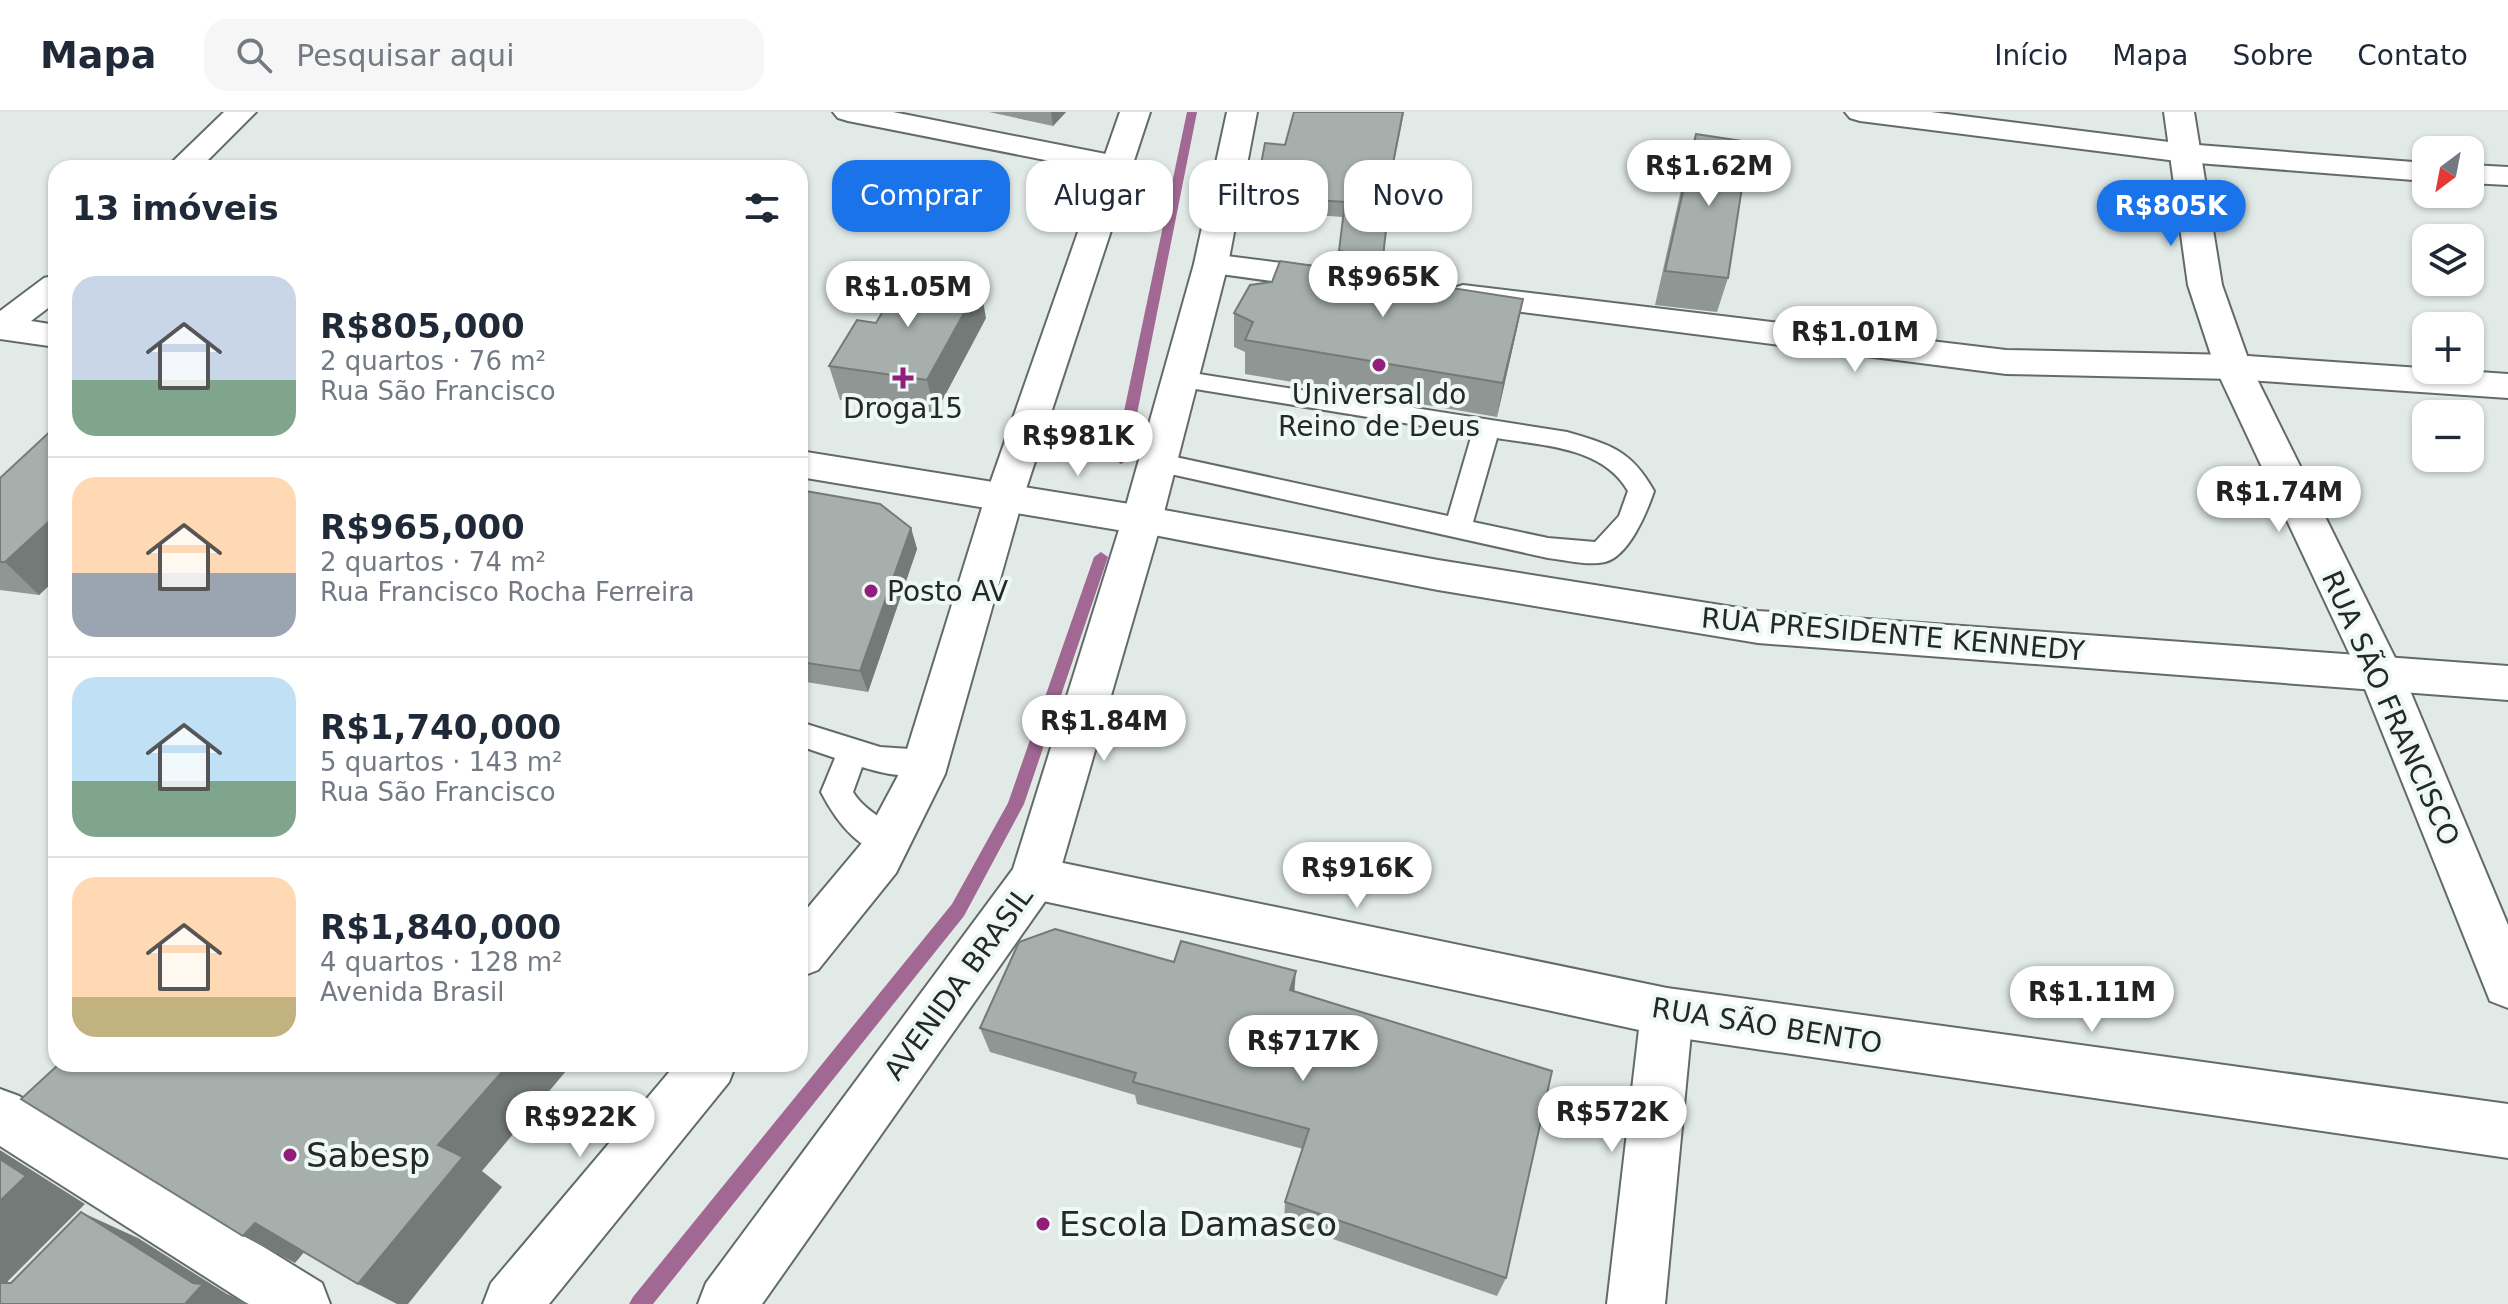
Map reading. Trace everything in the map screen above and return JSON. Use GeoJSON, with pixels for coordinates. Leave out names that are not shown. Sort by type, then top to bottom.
{"type":"FeatureCollection","features":[{"type":"Feature","properties":{"kind":"street"},"geometry":{"type":"LineString","coordinates":[[190,160],[241,112]]}},
{"type":"Feature","properties":{"kind":"street"},"geometry":{"type":"LineString","coordinates":[[848,112],[1091,160]]}},
{"type":"Feature","properties":{"kind":"street"},"geometry":{"type":"LineString","coordinates":[[1118,160],[1135,112]]}},
{"type":"Feature","properties":{"kind":"street","name":"AVENIDA BRASIL"},"geometry":{"type":"LineString","coordinates":[[727,1304],[1034,878],[1142,520],[1211,264],[1242,112]]}},
{"type":"Feature","properties":{"kind":"street"},"geometry":{"type":"LineString","coordinates":[[1860,112],[2185,153],[2412,171]]}},
{"type":"Feature","properties":{"kind":"street","name":"RUA SÃO FRANCISCO"},"geometry":{"type":"LineString","coordinates":[[2179,112],[2205,285],[2233,367],[2381,674],[2508,985]]}},
{"type":"Feature","properties":{"kind":"street"},"geometry":{"type":"LineString","coordinates":[[2484,175],[2508,176]]}},
{"type":"Feature","properties":{"kind":"street"},"geometry":{"type":"LineString","coordinates":[[808,936],[879,858],[925,763],[1004,498],[1093,232]]}},
{"type":"Feature","properties":{"kind":"street"},"geometry":{"type":"LineString","coordinates":[[1211,264],[1363,283]]}},
{"type":"Feature","properties":{"kind":"street"},"geometry":{"type":"LineString","coordinates":[[1,327],[48,291]]}},
{"type":"Feature","properties":{"kind":"street"},"geometry":{"type":"LineString","coordinates":[[1424,291],[2006,362],[2233,367],[2508,386]]}},
{"type":"Feature","properties":{"kind":"street"},"geometry":{"type":"LineString","coordinates":[[1,327],[48,335]]}},
{"type":"Feature","properties":{"kind":"street","name":"RUA PRESIDENTE KENNEDY"},"geometry":{"type":"LineString","coordinates":[[808,465],[1142,520],[1438,575],[1758,627],[2508,683]]}},
{"type":"Feature","properties":{"kind":"street","name":"RUA SÃO BENTO"},"geometry":{"type":"LineString","coordinates":[[1034,878],[1667,1012],[2508,1131]]}},
{"type":"Feature","properties":{"kind":"street"},"geometry":{"type":"LineString","coordinates":[[1636,1304],[1667,1012]]}},
{"type":"Feature","properties":{"kind":"street"},"geometry":{"type":"LineString","coordinates":[[512,1304],[703,1072]]}},
{"type":"Feature","properties":{"kind":"street"},"geometry":{"type":"LineString","coordinates":[[0,1115],[118,1214],[301,1304]]}},
{"type":"Feature","properties":{"kind":"lane"},"geometry":{"type":"LineString","coordinates":[[1157,462],[1548,548],[1601,553],[1631,520],[1641,491],[1630,469],[1609,454],[1567,441],[1180,379]]}},
{"type":"Feature","properties":{"kind":"lane"},"geometry":{"type":"LineString","coordinates":[[1458,527],[1487,428]]}},
{"type":"Feature","properties":{"kind":"lane"},"geometry":{"type":"LineString","coordinates":[[808,736],[880,760],[925,763]]}},
{"type":"Feature","properties":{"kind":"lane"},"geometry":{"type":"LineString","coordinates":[[855,751],[843,772],[837,792],[846,810],[862,828],[888,840]]}},
{"type":"Feature","properties":{"kind":"building"},"geometry":{"type":"Polygon","coordinates":[[[1294,112],[1403,112],[1394,160],[1344,160],[1344,202],[1328,201],[1328,160],[1262,160],[1265,143],[1285,145],[1294,112]]]}},
{"type":"Feature","properties":{"kind":"building"},"geometry":{"type":"Polygon","coordinates":[[[1696,134],[1749,142],[1728,278],[1665,271],[1696,134]]]}},
{"type":"Feature","properties":{"kind":"building"},"geometry":{"type":"Polygon","coordinates":[[[1344,210],[1344,232],[1386,232],[1383,257],[1339,251],[1344,210]]]}},
{"type":"Feature","properties":{"kind":"building"},"geometry":{"type":"Polygon","coordinates":[[[1336,257],[1382,263],[1381,277],[1523,299],[1503,383],[1245,340],[1253,322],[1234,313],[1250,285],[1272,282],[1280,261],[1335,269],[1336,257]]]}},
{"type":"Feature","properties":{"kind":"building"},"geometry":{"type":"Polygon","coordinates":[[[905,274],[980,284],[927,380],[829,366],[857,320],[876,323],[905,274]]]}},
{"type":"Feature","properties":{"kind":"building"},"geometry":{"type":"Polygon","coordinates":[[[48,433],[48,522],[5,562],[0,562],[0,478],[48,433]]]}},
{"type":"Feature","properties":{"kind":"building","name":"Posto AV"},"geometry":{"type":"Polygon","coordinates":[[[808,491],[880,504],[911,528],[860,671],[808,663],[808,491]]]}},
{"type":"Feature","properties":{"kind":"building"},"geometry":{"type":"Polygon","coordinates":[[[1055,929],[1174,962],[1181,941],[1296,971],[1290,990],[1552,1071],[1506,1278],[1285,1202],[1309,1129],[1133,1082],[1136,1073],[980,1028],[1019,942],[1055,929]]]}},
{"type":"Feature","properties":{"kind":"building","name":"Sabesp"},"geometry":{"type":"Polygon","coordinates":[[[50,1072],[502,1072],[438,1145],[463,1157],[358,1284],[255,1223],[243,1236],[21,1099],[50,1072]]]}},
{"type":"Feature","properties":{"kind":"building"},"geometry":{"type":"Polygon","coordinates":[[[0,1159],[26,1176],[0,1201],[0,1159]]]}},
{"type":"Feature","properties":{"kind":"building"},"geometry":{"type":"Polygon","coordinates":[[[81,1212],[193,1283],[203,1284],[185,1304],[0,1304],[0,1283],[11,1283],[81,1212]]]}},
{"type":"Feature","properties":{"kind":"waterway"},"geometry":{"type":"LineString","coordinates":[[1121,459],[1192,112]]}},
{"type":"Feature","properties":{"kind":"waterway"},"geometry":{"type":"LineString","coordinates":[[640,1304],[958,910],[1016,804],[1101,557]]}},
{"type":"Feature","properties":{"kind":"place","name":"Universal do Reino de Deus"},"geometry":{"type":"Point","coordinates":[1379,365]}},
{"type":"Feature","properties":{"kind":"place","name":"Droga15"},"geometry":{"type":"Point","coordinates":[903,378]}},
{"type":"Feature","properties":{"kind":"place","name":"Posto AV"},"geometry":{"type":"Point","coordinates":[871,591]}},
{"type":"Feature","properties":{"kind":"place","name":"Sabesp"},"geometry":{"type":"Point","coordinates":[290,1155]}},
{"type":"Feature","properties":{"kind":"place","name":"Escola Damasco"},"geometry":{"type":"Point","coordinates":[1043,1224]}}]}
